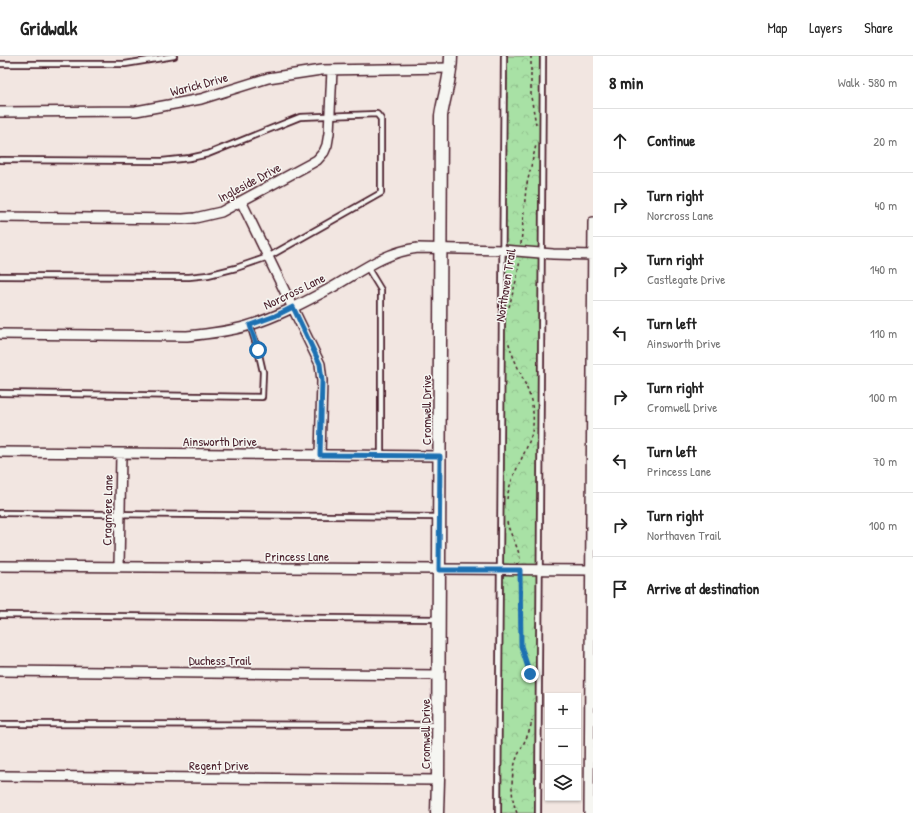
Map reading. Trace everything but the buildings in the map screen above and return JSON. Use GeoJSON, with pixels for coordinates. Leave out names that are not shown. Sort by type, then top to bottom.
{"type":"FeatureCollection","features":[{"type":"Feature","properties":{"kind":"street","name":"Warick Drive"},"geometry":{"type":"LineString","coordinates":[[0,112],[136,111],[201,99],[268,78],[321,70],[451,62]]}},
{"type":"Feature","properties":{"kind":"street","name":"Cromwell Drive"},"geometry":{"type":"LineString","coordinates":[[437,813],[439,725],[441,116],[451,62]]}},
{"type":"Feature","properties":{"kind":"street","name":"Ingleside Drive"},"geometry":{"type":"LineString","coordinates":[[0,217],[183,219],[221,212],[317,160],[324,152],[327,145],[330,115],[332,70]]}},
{"type":"Feature","properties":{"kind":"street"},"geometry":{"type":"LineString","coordinates":[[240,201],[320,364],[322,381],[320,455]]}},
{"type":"Feature","properties":{"kind":"street"},"geometry":{"type":"LineString","coordinates":[[589,813],[591,780],[593,222]]}},
{"type":"Feature","properties":{"kind":"street","name":"Norcross Lane"},"geometry":{"type":"LineString","coordinates":[[0,334],[187,336],[214,334],[250,325],[275,316],[333,287],[389,255],[418,248],[520,250],[541,253],[593,255]]}},
{"type":"Feature","properties":{"kind":"street","name":"Ainsworth Drive"},"geometry":{"type":"LineString","coordinates":[[0,452],[440,456]]}},
{"type":"Feature","properties":{"kind":"street","name":"Cragmere Lane"},"geometry":{"type":"LineString","coordinates":[[119,567],[120,454]]}},
{"type":"Feature","properties":{"kind":"street","name":"Princess Lane"},"geometry":{"type":"LineString","coordinates":[[0,566],[592,570]]}},
{"type":"Feature","properties":{"kind":"street","name":"Duchess Trail"},"geometry":{"type":"LineString","coordinates":[[0,671],[439,675]]}},
{"type":"Feature","properties":{"kind":"street","name":"Regent Drive"},"geometry":{"type":"LineString","coordinates":[[0,776],[438,780]]}},
{"type":"Feature","properties":{"kind":"lane"},"geometry":{"type":"LineString","coordinates":[[0,64],[125,64],[174,56]]}},
{"type":"Feature","properties":{"kind":"lane"},"geometry":{"type":"LineString","coordinates":[[498,813],[504,56]]}},
{"type":"Feature","properties":{"kind":"lane"},"geometry":{"type":"LineString","coordinates":[[538,813],[543,56]]}},
{"type":"Feature","properties":{"kind":"lane"},"geometry":{"type":"LineString","coordinates":[[0,160],[154,161],[190,158],[208,154],[300,117],[377,114],[381,119],[381,193],[268,257],[236,268],[208,275],[189,277],[0,276]]}},
{"type":"Feature","properties":{"kind":"lane"},"geometry":{"type":"LineString","coordinates":[[367,267],[381,290],[381,456]]}},
{"type":"Feature","properties":{"kind":"lane"},"geometry":{"type":"LineString","coordinates":[[0,393],[262,397],[263,372],[250,325]]}},
{"type":"Feature","properties":{"kind":"lane"},"geometry":{"type":"LineString","coordinates":[[0,513],[440,517]]}},
{"type":"Feature","properties":{"kind":"lane"},"geometry":{"type":"LineString","coordinates":[[0,616],[439,619]]}},
{"type":"Feature","properties":{"kind":"lane"},"geometry":{"type":"LineString","coordinates":[[0,724],[439,725]]}},
{"type":"Feature","properties":{"kind":"path"},"geometry":{"type":"LineString","coordinates":[[531,56],[531,97],[536,128]]}},
{"type":"Feature","properties":{"kind":"path","name":"Northaven Trail"},"geometry":{"type":"LineString","coordinates":[[508,309],[517,277],[526,188],[536,144]]}},
{"type":"Feature","properties":{"kind":"path","name":"Northaven Trail"},"geometry":{"type":"LineString","coordinates":[[506,503],[512,476],[527,447],[533,420],[530,394],[526,382],[514,360],[508,340]]}},
{"type":"Feature","properties":{"kind":"path"},"geometry":{"type":"LineString","coordinates":[[507,522],[508,530],[519,552],[521,646],[530,674],[533,690]]}},
{"type":"Feature","properties":{"kind":"path"},"geometry":{"type":"LineString","coordinates":[[516,813],[512,791],[514,770],[516,761],[529,734],[532,717]]}},
{"type":"Feature","properties":{"kind":"green space"},"geometry":{"type":"Polygon","coordinates":[[[502,56],[542,56],[537,813],[496,813],[502,56]]]}},
{"type":"Feature","properties":{"kind":"route"},"geometry":{"type":"LineString","coordinates":[[258,350],[250,325],[275,316],[293,307],[320,364],[322,381],[320,455],[440,456],[439,570],[520,570],[521,646],[530,674]]}}]}
